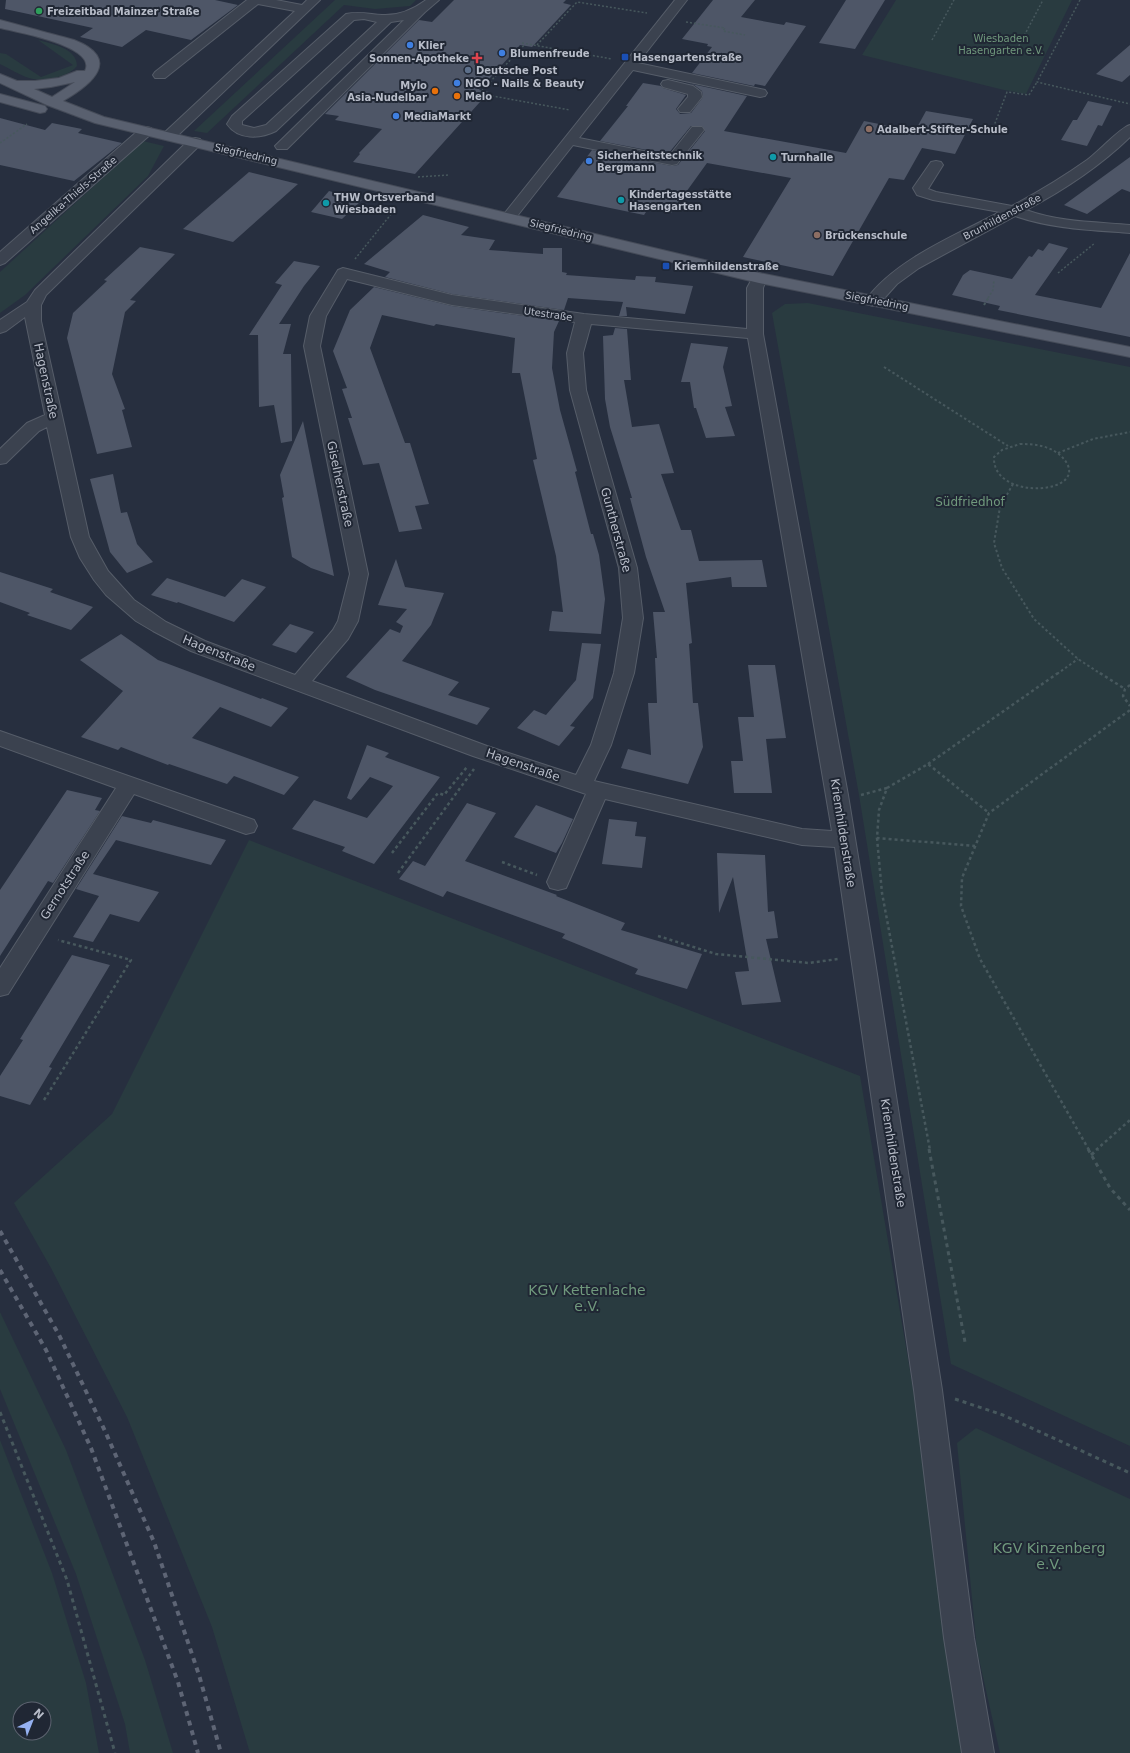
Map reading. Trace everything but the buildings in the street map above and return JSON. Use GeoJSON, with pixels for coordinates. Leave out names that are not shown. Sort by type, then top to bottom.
{"type":"FeatureCollection","features":[{"type":"Feature","properties":{"kind":"main road"},"geometry":{"type":"LineString","coordinates":[[0,24],[78,46],[90,55],[93,66],[92,72],[83,84],[49,106],[2,101]]}},
{"type":"Feature","properties":{"kind":"main road"},"geometry":{"type":"LineString","coordinates":[[4,80],[32,85],[57,83],[78,76],[93,66]]}},
{"type":"Feature","properties":{"kind":"main road","name":"Siegfriedring"},"geometry":{"type":"LineString","coordinates":[[4,80],[49,106],[100,120],[759,278],[1130,352]]}},
{"type":"Feature","properties":{"kind":"street"},"geometry":{"type":"LineString","coordinates":[[160,74],[256,0],[304,9]]}},
{"type":"Feature","properties":{"kind":"street"},"geometry":{"type":"LineString","coordinates":[[169,136],[314,0]]}},
{"type":"Feature","properties":{"kind":"street"},"geometry":{"type":"LineString","coordinates":[[509,217],[681,0]]}},
{"type":"Feature","properties":{"kind":"street"},"geometry":{"type":"LineString","coordinates":[[387,20],[361,15],[350,17],[237,119],[234,124],[237,128],[253,133],[265,131],[271,128],[387,20],[428,4]]}},
{"type":"Feature","properties":{"kind":"street"},"geometry":{"type":"LineString","coordinates":[[282,146],[428,4]]}},
{"type":"Feature","properties":{"kind":"street"},"geometry":{"type":"LineString","coordinates":[[627,67],[760,93]]}},
{"type":"Feature","properties":{"kind":"street"},"geometry":{"type":"LineString","coordinates":[[627,67],[694,92],[695,97],[685,109]]}},
{"type":"Feature","properties":{"kind":"street"},"geometry":{"type":"LineString","coordinates":[[570,140],[672,161],[696,130]]}},
{"type":"Feature","properties":{"kind":"street","name":"Brunhildenstraße"},"geometry":{"type":"LineString","coordinates":[[873,301],[882,288],[913,264],[1013,210],[1046,194],[1102,157],[1130,130]]}},
{"type":"Feature","properties":{"kind":"street","name":"Angelika-Thiels-Straße"},"geometry":{"type":"LineString","coordinates":[[0,260],[146,131]]}},
{"type":"Feature","properties":{"kind":"street"},"geometry":{"type":"LineString","coordinates":[[0,328],[33,305],[35,299],[40,293],[195,142]]}},
{"type":"Feature","properties":{"kind":"street"},"geometry":{"type":"LineString","coordinates":[[936,165],[920,188],[922,192],[933,196],[1013,210],[1038,219],[1070,224],[1130,229]]}},
{"type":"Feature","properties":{"kind":"street","name":"Utestraße"},"geometry":{"type":"LineString","coordinates":[[343,273],[452,300],[584,319],[755,334]]}},
{"type":"Feature","properties":{"kind":"street","name":"Giselherstraße"},"geometry":{"type":"LineString","coordinates":[[298,684],[345,628],[359,574],[312,346],[318,316],[343,273]]}},
{"type":"Feature","properties":{"kind":"street","name":"Kriemhildenstraße"},"geometry":{"type":"LineString","coordinates":[[759,278],[755,288],[755,334],[837,795],[863,955],[928,1390],[960,1638],[978,1753]]}},
{"type":"Feature","properties":{"kind":"street","name":"Hagenstraße"},"geometry":{"type":"LineString","coordinates":[[33,305],[33,320],[80,537],[88,559],[102,579],[120,599],[142,617],[168,633],[198,646],[483,752],[590,788],[802,837],[844,840]]}},
{"type":"Feature","properties":{"kind":"street","name":"Guntherstraße"},"geometry":{"type":"LineString","coordinates":[[558,882],[590,788],[601,745],[624,673],[633,618],[628,568],[578,390],[575,353],[584,319]]}},
{"type":"Feature","properties":{"kind":"street"},"geometry":{"type":"LineString","coordinates":[[0,459],[33,427],[54,417]]}},
{"type":"Feature","properties":{"kind":"street"},"geometry":{"type":"LineString","coordinates":[[0,738],[246,826]]}},
{"type":"Feature","properties":{"kind":"street","name":"Gernotstraße"},"geometry":{"type":"LineString","coordinates":[[0,987],[129,784]]}},
{"type":"Feature","properties":{"kind":"path"},"geometry":{"type":"LineString","coordinates":[[932,40],[954,0]]}},
{"type":"Feature","properties":{"kind":"path"},"geometry":{"type":"LineString","coordinates":[[1015,54],[1043,0]]}},
{"type":"Feature","properties":{"kind":"path"},"geometry":{"type":"LineString","coordinates":[[992,131],[1007,92],[1029,94],[1037,82],[1080,0]]}},
{"type":"Feature","properties":{"kind":"path"},"geometry":{"type":"LineString","coordinates":[[537,46],[578,1],[725,28],[723,32],[745,35]]}},
{"type":"Feature","properties":{"kind":"path"},"geometry":{"type":"LineString","coordinates":[[522,43],[627,67]]}},
{"type":"Feature","properties":{"kind":"path"},"geometry":{"type":"LineString","coordinates":[[525,44],[477,93],[590,114]]}},
{"type":"Feature","properties":{"kind":"path"},"geometry":{"type":"LineString","coordinates":[[1037,82],[1130,104]]}},
{"type":"Feature","properties":{"kind":"path"},"geometry":{"type":"LineString","coordinates":[[0,142],[49,106]]}},
{"type":"Feature","properties":{"kind":"path"},"geometry":{"type":"LineString","coordinates":[[424,177],[448,175]]}},
{"type":"Feature","properties":{"kind":"path"},"geometry":{"type":"LineString","coordinates":[[343,273],[400,202]]}},
{"type":"Feature","properties":{"kind":"path"},"geometry":{"type":"LineString","coordinates":[[1058,273],[1114,228]]}},
{"type":"Feature","properties":{"kind":"path"},"geometry":{"type":"LineString","coordinates":[[982,309],[993,290],[994,280]]}},
{"type":"Feature","properties":{"kind":"path"},"geometry":{"type":"LineString","coordinates":[[884,367],[1008,446]]}},
{"type":"Feature","properties":{"kind":"path"},"geometry":{"type":"LineString","coordinates":[[1058,453],[1078,443],[1104,436],[1130,432]]}},
{"type":"Feature","properties":{"kind":"path"},"geometry":{"type":"LineString","coordinates":[[1034,444],[1047,447],[1058,453],[1066,460],[1070,468],[1069,476],[1063,483],[1053,488],[1040,490],[1013,484],[998,474],[994,467],[993,461],[996,455],[1008,446],[1034,444]]}},
{"type":"Feature","properties":{"kind":"path"},"geometry":{"type":"LineString","coordinates":[[1013,484],[1000,507],[994,543],[1002,568],[1034,620],[1078,659],[1125,689]]}},
{"type":"Feature","properties":{"kind":"path"},"geometry":{"type":"LineString","coordinates":[[837,795],[859,795],[887,788],[928,764],[1078,659]]}},
{"type":"Feature","properties":{"kind":"path"},"geometry":{"type":"LineString","coordinates":[[1130,685],[1125,689],[1123,696],[1130,706]]}},
{"type":"Feature","properties":{"kind":"path"},"geometry":{"type":"LineString","coordinates":[[1130,710],[988,813],[962,878],[961,906],[980,959],[1110,1188],[1130,1210]]}},
{"type":"Feature","properties":{"kind":"path"},"geometry":{"type":"LineString","coordinates":[[392,853],[438,793],[444,795],[483,752]]}},
{"type":"Feature","properties":{"kind":"path"},"geometry":{"type":"LineString","coordinates":[[398,873],[483,752]]}},
{"type":"Feature","properties":{"kind":"path"},"geometry":{"type":"LineString","coordinates":[[928,764],[988,813]]}},
{"type":"Feature","properties":{"kind":"path"},"geometry":{"type":"LineString","coordinates":[[887,788],[879,810],[877,838],[882,892],[966,1342]]}},
{"type":"Feature","properties":{"kind":"path"},"geometry":{"type":"LineString","coordinates":[[877,838],[975,846]]}},
{"type":"Feature","properties":{"kind":"path"},"geometry":{"type":"LineString","coordinates":[[502,862],[558,882]]}},
{"type":"Feature","properties":{"kind":"path"},"geometry":{"type":"LineString","coordinates":[[34,934],[131,960],[44,1100]]}},
{"type":"Feature","properties":{"kind":"path"},"geometry":{"type":"LineString","coordinates":[[658,936],[716,954],[810,963],[863,955]]}},
{"type":"Feature","properties":{"kind":"path"},"geometry":{"type":"LineString","coordinates":[[1091,1155],[1130,1120]]}},
{"type":"Feature","properties":{"kind":"path"},"geometry":{"type":"LineString","coordinates":[[928,1390],[1003,1415],[1130,1473]]}},
{"type":"Feature","properties":{"kind":"path"},"geometry":{"type":"LineString","coordinates":[[0,1412],[67,1580],[114,1753]]}},
{"type":"Feature","properties":{"kind":"green space"},"geometry":{"type":"Polygon","coordinates":[[[335,0],[416,0],[410,6],[375,9],[344,5],[207,133],[194,131],[335,0]]]}},
{"type":"Feature","properties":{"kind":"green space","name":"Wiesbaden Hasengarten e.V."},"geometry":{"type":"Polygon","coordinates":[[[896,0],[1072,0],[1026,94],[862,55],[896,0]]]}},
{"type":"Feature","properties":{"kind":"green space"},"geometry":{"type":"Polygon","coordinates":[[[38,40],[56,45],[68,51],[76,60],[77,66],[67,74],[41,80],[25,77],[0,64],[0,53],[6,54],[41,77],[73,65],[38,40]]]}},
{"type":"Feature","properties":{"kind":"green space"},"geometry":{"type":"Polygon","coordinates":[[[143,141],[164,146],[148,176],[25,295],[0,313],[0,272],[143,141]]]}},
{"type":"Feature","properties":{"kind":"green space","name":"Südfriedhof"},"geometry":{"type":"Polygon","coordinates":[[[808,303],[1130,367],[1130,1446],[951,1364],[859,795],[772,313],[785,304],[808,303]]]}},
{"type":"Feature","properties":{"kind":"green space","name":"KGV Kettenlache e.V."},"geometry":{"type":"Polygon","coordinates":[[[249,840],[860,1076],[915,1400],[961,1727],[966,1753],[250,1753],[212,1627],[127,1417],[51,1268],[14,1203],[112,1114],[249,840]]]}},
{"type":"Feature","properties":{"kind":"green space"},"geometry":{"type":"Polygon","coordinates":[[[0,1312],[66,1450],[145,1660],[173,1753],[130,1753],[125,1724],[76,1574],[0,1389],[0,1312]]]}},
{"type":"Feature","properties":{"kind":"green space","name":"KGV Kinzenberg e.V."},"geometry":{"type":"Polygon","coordinates":[[[976,1428],[1130,1499],[1130,1753],[1000,1753],[977,1650],[957,1443],[976,1428]]]}},
{"type":"Feature","properties":{"kind":"green space"},"geometry":{"type":"Polygon","coordinates":[[[0,1440],[52,1573],[86,1683],[99,1753],[0,1753],[0,1440]]]}},
{"type":"Feature","properties":{"kind":"railway"},"geometry":{"type":"LineString","coordinates":[[0,1231],[59,1335],[105,1431],[154,1542],[199,1675],[221,1753]]}},
{"type":"Feature","properties":{"kind":"railway"},"geometry":{"type":"LineString","coordinates":[[0,1270],[46,1350],[91,1448],[178,1682],[198,1753]]}},
{"type":"Feature","properties":{"kind":"place","name":"Freizeitbad Mainzer Straße"},"geometry":{"type":"Point","coordinates":[39,11]}},
{"type":"Feature","properties":{"kind":"place","name":"Klier"},"geometry":{"type":"Point","coordinates":[410,45]}},
{"type":"Feature","properties":{"kind":"place","name":"Blumenfreude"},"geometry":{"type":"Point","coordinates":[502,53]}},
{"type":"Feature","properties":{"kind":"place","name":"Hasengartenstraße"},"geometry":{"type":"Point","coordinates":[625,57]}},
{"type":"Feature","properties":{"kind":"place","name":"Sonnen-Apotheke"},"geometry":{"type":"Point","coordinates":[477,58]}},
{"type":"Feature","properties":{"kind":"place","name":"Deutsche Post"},"geometry":{"type":"Point","coordinates":[468,70]}},
{"type":"Feature","properties":{"kind":"place","name":"NGO - Nails & Beauty"},"geometry":{"type":"Point","coordinates":[457,83]}},
{"type":"Feature","properties":{"kind":"place","name":"Mylo Asia-Nudelbar"},"geometry":{"type":"Point","coordinates":[435,91]}},
{"type":"Feature","properties":{"kind":"place","name":"Melo"},"geometry":{"type":"Point","coordinates":[457,96]}},
{"type":"Feature","properties":{"kind":"place","name":"MediaMarkt"},"geometry":{"type":"Point","coordinates":[396,116]}},
{"type":"Feature","properties":{"kind":"place","name":"Adalbert-Stifter-Schule"},"geometry":{"type":"Point","coordinates":[869,129]}},
{"type":"Feature","properties":{"kind":"place","name":"Turnhalle"},"geometry":{"type":"Point","coordinates":[773,157]}},
{"type":"Feature","properties":{"kind":"place","name":"Sicherheitstechnik Bergmann"},"geometry":{"type":"Point","coordinates":[589,161]}},
{"type":"Feature","properties":{"kind":"place","name":"Kindertagesstätte Hasengarten"},"geometry":{"type":"Point","coordinates":[621,200]}},
{"type":"Feature","properties":{"kind":"place","name":"THW Ortsverband Wiesbaden"},"geometry":{"type":"Point","coordinates":[326,203]}},
{"type":"Feature","properties":{"kind":"place","name":"Brückenschule"},"geometry":{"type":"Point","coordinates":[817,235]}},
{"type":"Feature","properties":{"kind":"place","name":"Kriemhildenstraße"},"geometry":{"type":"Point","coordinates":[666,266]}}]}
